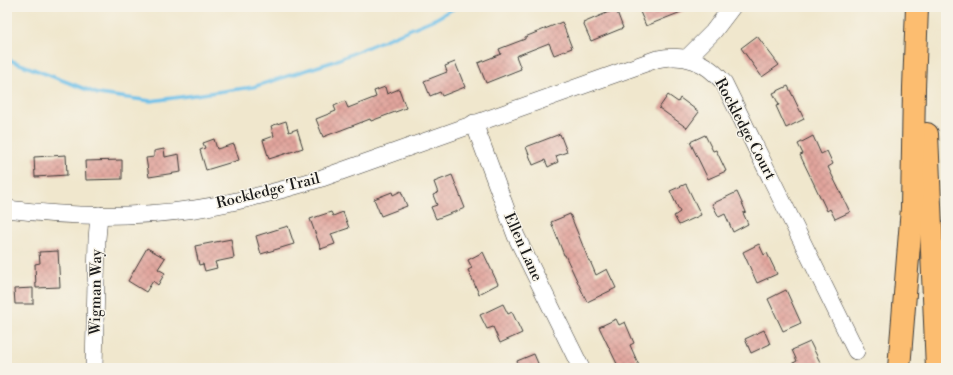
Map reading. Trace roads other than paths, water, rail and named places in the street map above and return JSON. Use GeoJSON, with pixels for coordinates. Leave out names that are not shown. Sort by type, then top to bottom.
{"type":"FeatureCollection","features":[{"type":"Feature","properties":{"kind":"highway"},"geometry":{"type":"LineString","coordinates":[[899,368],[912,208],[917,7]]}},
{"type":"Feature","properties":{"kind":"highway"},"geometry":{"type":"LineString","coordinates":[[921,7],[937,368]]}},
{"type":"Feature","properties":{"kind":"street"},"geometry":{"type":"LineString","coordinates":[[687,58],[713,32],[732,7]]}},
{"type":"Feature","properties":{"kind":"street","name":"Rockledge Court"},"geometry":{"type":"LineString","coordinates":[[519,108],[656,59],[680,57],[687,58],[708,67],[724,83],[856,351]]}},
{"type":"Feature","properties":{"kind":"street","name":"Rockledge Trail"},"geometry":{"type":"LineString","coordinates":[[7,209],[26,212],[98,215],[136,214],[194,209],[257,196],[322,178],[519,108]]}},
{"type":"Feature","properties":{"kind":"street","name":"Ellen Lane"},"geometry":{"type":"LineString","coordinates":[[474,123],[516,236],[581,368]]}},
{"type":"Feature","properties":{"kind":"street","name":"Wigman Way"},"geometry":{"type":"LineString","coordinates":[[94,368],[98,215]]}},
{"type":"Feature","properties":{"kind":"waterway"},"geometry":{"type":"LineString","coordinates":[[7,59],[98,94],[151,101],[253,87],[332,62],[437,18],[456,7]]}}]}
